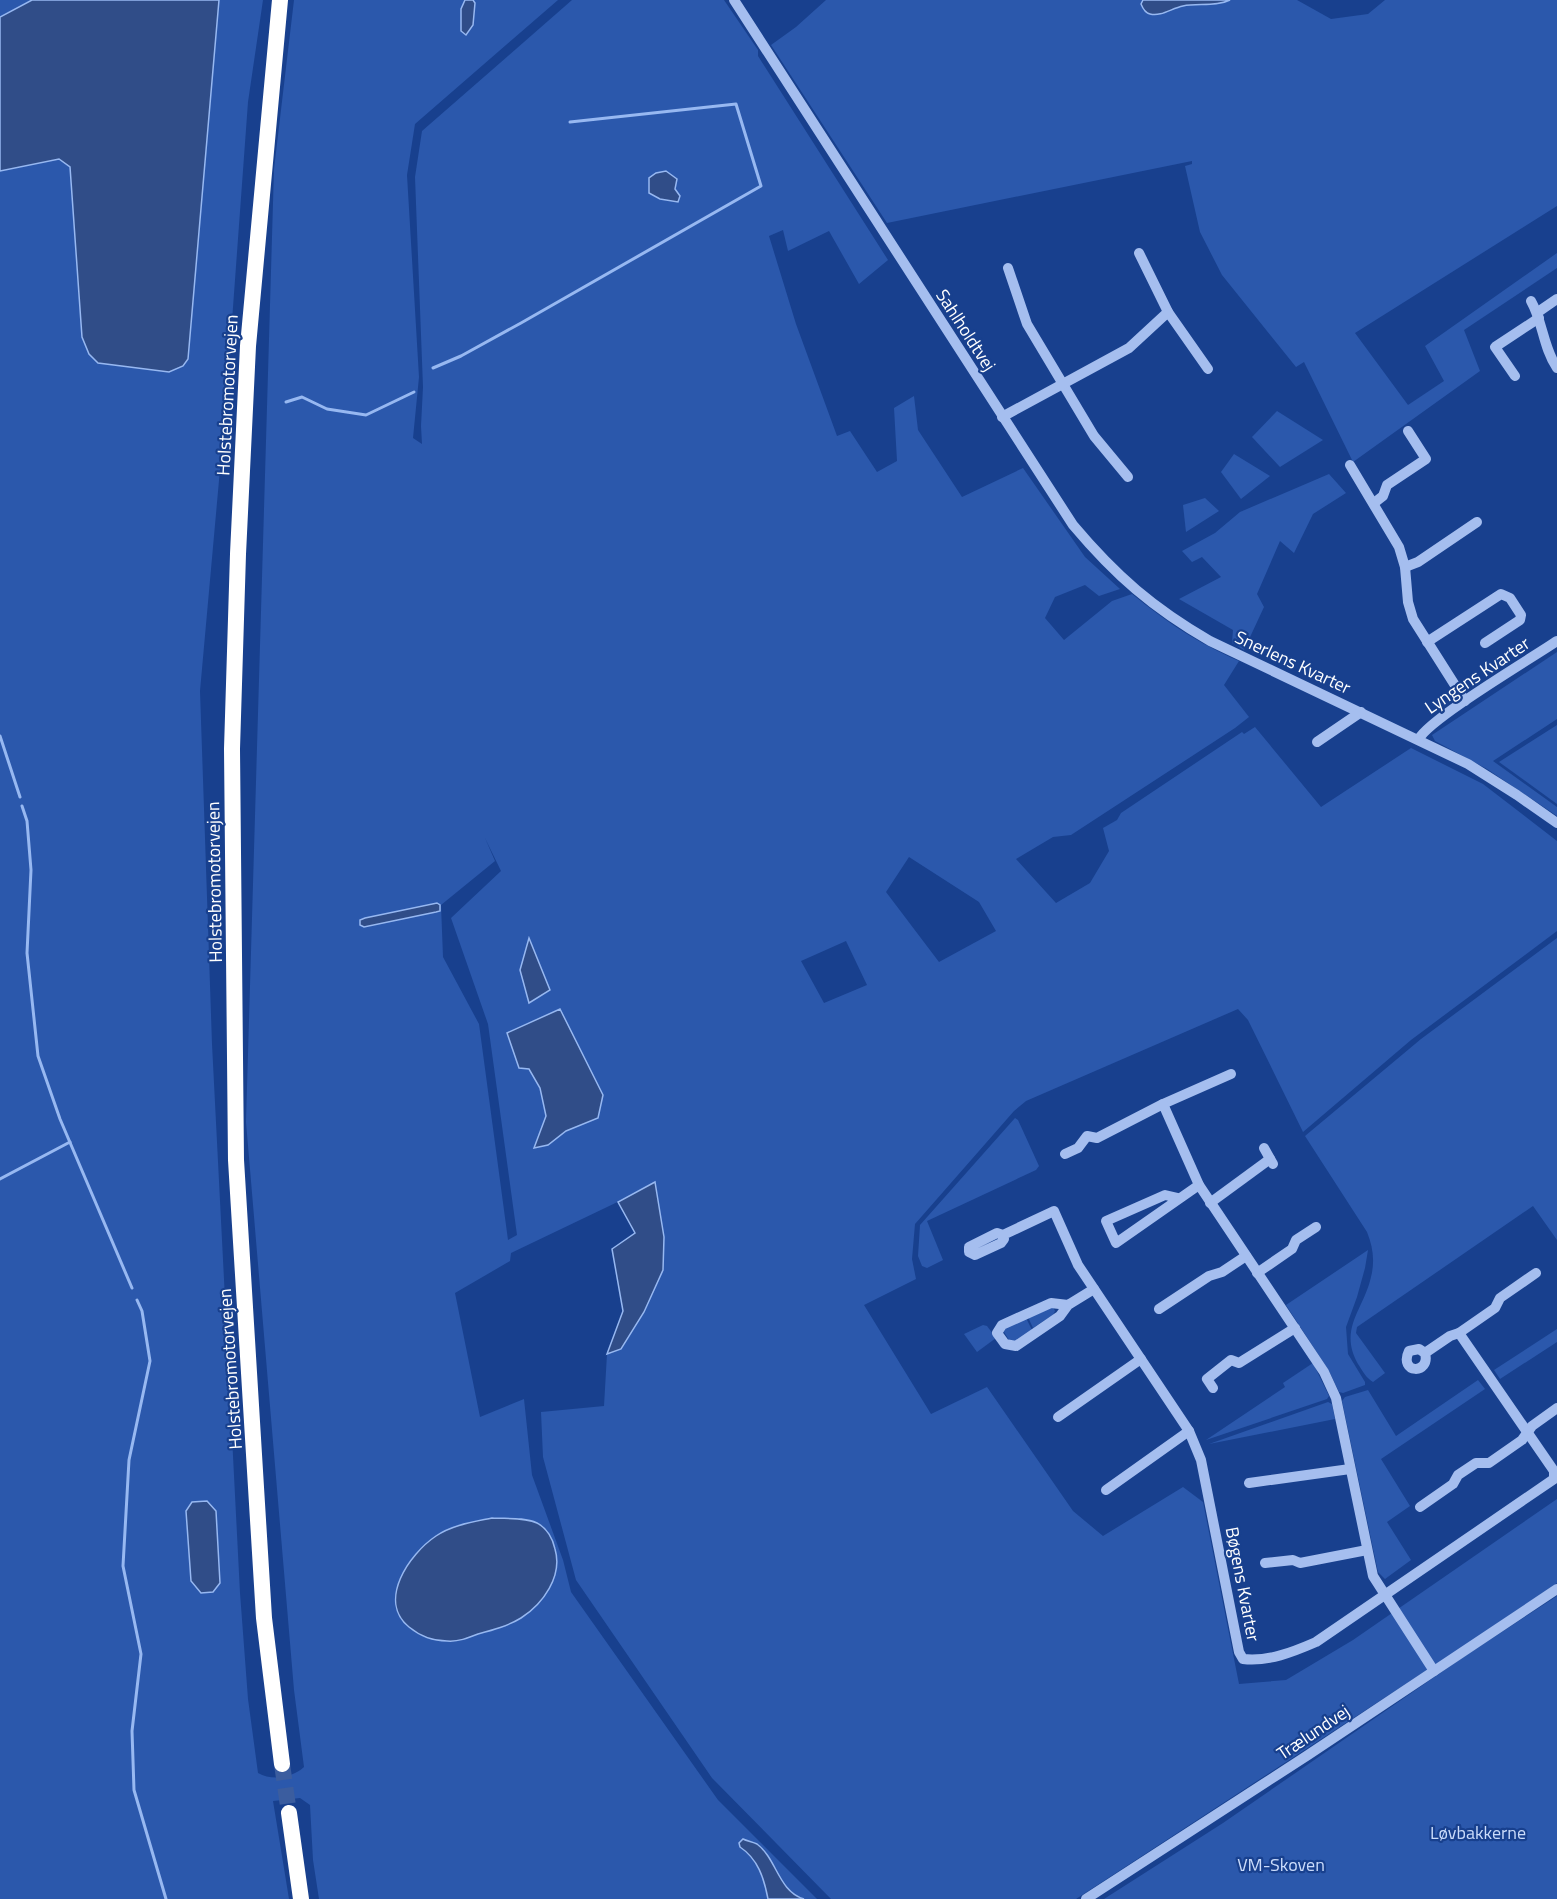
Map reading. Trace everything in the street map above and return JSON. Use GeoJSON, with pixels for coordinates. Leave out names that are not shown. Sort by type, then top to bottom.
{"type":"FeatureCollection","features":[{"type":"Feature","properties":{"kind":"highway","name":"Holstebromotorvejen"},"geometry":{"type":"LineString","coordinates":[[280,0],[248,346],[232,749],[236,1160],[264,1618],[282,1764]]}},
{"type":"Feature","properties":{"kind":"highway"},"geometry":{"type":"LineString","coordinates":[[289,1813],[301,1899]]}},
{"type":"Feature","properties":{"kind":"street","name":"Sahlholdtvej"},"geometry":{"type":"LineString","coordinates":[[734,0],[1073,525],[1100,558],[1131,588],[1156,608],[1210,641]]}},
{"type":"Feature","properties":{"kind":"street"},"geometry":{"type":"LineString","coordinates":[[1139,253],[1168,312],[1208,369]]}},
{"type":"Feature","properties":{"kind":"street"},"geometry":{"type":"LineString","coordinates":[[1008,268],[1027,324],[1058,378],[1094,436],[1128,477]]}},
{"type":"Feature","properties":{"kind":"street"},"geometry":{"type":"LineString","coordinates":[[1515,376],[1495,347],[1557,299]]}},
{"type":"Feature","properties":{"kind":"street"},"geometry":{"type":"LineString","coordinates":[[1531,300],[1538,315],[1546,347],[1557,368]]}},
{"type":"Feature","properties":{"kind":"street"},"geometry":{"type":"LineString","coordinates":[[1002,417],[1129,348],[1168,312]]}},
{"type":"Feature","properties":{"kind":"street"},"geometry":{"type":"LineString","coordinates":[[1374,503],[1383,496],[1387,485],[1426,459],[1408,431]]}},
{"type":"Feature","properties":{"kind":"street"},"geometry":{"type":"LineString","coordinates":[[1350,465],[1399,547],[1405,567],[1408,602],[1413,619],[1466,701]]}},
{"type":"Feature","properties":{"kind":"street"},"geometry":{"type":"LineString","coordinates":[[1405,567],[1418,562],[1477,522]]}},
{"type":"Feature","properties":{"kind":"street"},"geometry":{"type":"LineString","coordinates":[[1427,642],[1502,594],[1510,598],[1521,615],[1520,620],[1485,643]]}},
{"type":"Feature","properties":{"kind":"street","name":"Snerlens Kvarter"},"geometry":{"type":"LineString","coordinates":[[1210,641],[1419,740],[1488,776],[1557,823]]}},
{"type":"Feature","properties":{"kind":"street","name":"Lyngens Kvarter"},"geometry":{"type":"LineString","coordinates":[[1419,740],[1422,732],[1557,641]]}},
{"type":"Feature","properties":{"kind":"street","name":"Snerlens Kvarter"},"geometry":{"type":"LineString","coordinates":[[1317,742],[1360,712]]}},
{"type":"Feature","properties":{"kind":"street"},"geometry":{"type":"LineString","coordinates":[[1065,1154],[1078,1148],[1087,1136],[1097,1138],[1163,1104],[1231,1074]]}},
{"type":"Feature","properties":{"kind":"street"},"geometry":{"type":"LineString","coordinates":[[1163,1104],[1199,1185],[1324,1372],[1335,1398],[1373,1575],[1384,1596],[1434,1671]]}},
{"type":"Feature","properties":{"kind":"street"},"geometry":{"type":"LineString","coordinates":[[1210,1203],[1272,1162],[1264,1148]]}},
{"type":"Feature","properties":{"kind":"street"},"geometry":{"type":"LineString","coordinates":[[1178,1198],[1165,1195],[1106,1221],[1116,1243],[1199,1185]]}},
{"type":"Feature","properties":{"kind":"street","name":"Bøgens Kvarter"},"geometry":{"type":"LineString","coordinates":[[1002,1235],[1054,1211],[1078,1265],[1189,1431],[1201,1460],[1239,1652],[1243,1659],[1253,1660],[1290,1653],[1316,1642],[1554,1479],[1554,1471],[1460,1333]]}},
{"type":"Feature","properties":{"kind":"street"},"geometry":{"type":"LineString","coordinates":[[1257,1273],[1292,1249],[1296,1240],[1316,1227]]}},
{"type":"Feature","properties":{"kind":"street"},"geometry":{"type":"LineString","coordinates":[[1159,1309],[1209,1276],[1222,1272],[1246,1256]]}},
{"type":"Feature","properties":{"kind":"street"},"geometry":{"type":"LineString","coordinates":[[1425,1353],[1450,1336],[1460,1333],[1495,1308],[1500,1298],[1536,1273]]}},
{"type":"Feature","properties":{"kind":"street"},"geometry":{"type":"LineString","coordinates":[[1068,1305],[1051,1303],[1002,1325],[997,1334],[1005,1344],[1016,1346],[1060,1316],[1068,1305],[1094,1289]]}},
{"type":"Feature","properties":{"kind":"street"},"geometry":{"type":"LineString","coordinates":[[1213,1388],[1207,1379],[1231,1360],[1239,1362],[1295,1328]]}},
{"type":"Feature","properties":{"kind":"street"},"geometry":{"type":"LineString","coordinates":[[1058,1417],[1141,1359]]}},
{"type":"Feature","properties":{"kind":"street"},"geometry":{"type":"LineString","coordinates":[[1420,1507],[1453,1484],[1458,1474],[1476,1462],[1489,1463],[1522,1440],[1532,1426],[1557,1408]]}},
{"type":"Feature","properties":{"kind":"street"},"geometry":{"type":"LineString","coordinates":[[1106,1490],[1189,1431]]}},
{"type":"Feature","properties":{"kind":"street"},"geometry":{"type":"LineString","coordinates":[[1249,1483],[1350,1469]]}},
{"type":"Feature","properties":{"kind":"street","name":"Bøgens Kvarter"},"geometry":{"type":"LineString","coordinates":[[1265,1563],[1293,1560],[1300,1563],[1367,1550]]}},
{"type":"Feature","properties":{"kind":"street","name":"Trælundvej"},"geometry":{"type":"LineString","coordinates":[[1086,1899],[1557,1589]]}},
{"type":"Feature","properties":{"kind":"green space"},"geometry":{"type":"Polygon","coordinates":[[[0,0],[32,0],[0,17],[0,0]]]}},
{"type":"Feature","properties":{"kind":"green space"},"geometry":{"type":"Polygon","coordinates":[[[219,0],[263,0],[248,102],[226,403],[200,691],[212,1044],[240,1593],[248,1699],[258,1773],[276,1778],[294,1774],[304,1767],[294,1690],[246,1122],[274,169],[294,0],[558,0],[415,124],[407,175],[419,377],[413,438],[422,444],[423,387],[415,177],[422,131],[572,0],[724,0],[758,50],[758,56],[888,260],[859,284],[829,231],[788,251],[783,230],[769,236],[796,324],[837,436],[850,431],[877,472],[897,461],[894,408],[914,396],[918,430],[962,497],[1023,468],[1085,557],[1120,589],[1099,596],[1085,585],[1055,597],[1045,618],[1064,640],[1112,601],[1132,594],[1183,631],[1209,647],[1239,661],[1224,685],[1249,717],[1071,835],[1053,837],[1016,859],[1056,903],[1090,883],[1109,851],[1103,828],[1117,820],[1121,813],[1242,732],[1244,734],[1255,727],[1321,807],[1411,748],[1483,784],[1557,841],[1557,931],[1411,1040],[1303,1132],[1248,1020],[1238,1009],[1026,1101],[1014,1111],[915,1224],[912,1259],[916,1279],[864,1305],[931,1414],[987,1387],[1073,1511],[1103,1536],[1183,1487],[1203,1502],[1239,1684],[1286,1680],[1353,1640],[1557,1499],[1557,1583],[1076,1899],[831,1899],[712,1778],[576,1580],[543,1457],[541,1412],[604,1406],[607,1354],[621,1349],[644,1312],[655,1182],[511,1253],[510,1261],[455,1293],[480,1417],[524,1399],[532,1475],[563,1560],[571,1592],[718,1800],[817,1899],[319,1899],[313,1860],[310,1805],[300,1798],[273,1801],[289,1899],[0,1899],[0,171],[59,159],[70,167],[82,337],[89,354],[99,363],[169,372],[188,359],[219,0]],[[485,838],[495,861],[441,905],[443,957],[479,1024],[508,1240],[517,1235],[488,1024],[451,918],[501,871],[485,838]],[[909,857],[886,892],[939,962],[996,931],[979,902],[909,857]],[[846,941],[801,961],[824,1003],[867,985],[846,941]]]}},
{"type":"Feature","properties":{"kind":"green space"},"geometry":{"type":"Polygon","coordinates":[[[826,0],[1297,0],[1331,19],[1368,14],[1385,0],[1557,0],[1557,206],[1355,333],[1408,405],[1444,381],[1425,346],[1557,253],[1557,268],[1464,330],[1480,371],[1353,462],[1304,362],[1296,367],[1222,275],[1200,232],[1185,166],[1192,164],[1192,161],[887,223],[771,45],[796,27],[826,0]]]}},
{"type":"Feature","properties":{"kind":"green space"},"geometry":{"type":"Polygon","coordinates":[[[1277,411],[1323,440],[1280,467],[1252,437],[1277,411]]]}},
{"type":"Feature","properties":{"kind":"green space"},"geometry":{"type":"Polygon","coordinates":[[[1234,454],[1270,476],[1241,499],[1221,472],[1234,454]]]}},
{"type":"Feature","properties":{"kind":"green space"},"geometry":{"type":"Polygon","coordinates":[[[1329,474],[1346,493],[1313,514],[1294,553],[1280,541],[1257,594],[1264,607],[1244,650],[1232,643],[1233,630],[1179,599],[1221,577],[1202,557],[1192,562],[1182,551],[1215,533],[1240,512],[1329,474]]]}},
{"type":"Feature","properties":{"kind":"green space"},"geometry":{"type":"Polygon","coordinates":[[[1205,498],[1219,511],[1186,532],[1183,505],[1205,498]]]}},
{"type":"Feature","properties":{"kind":"green space"},"geometry":{"type":"Polygon","coordinates":[[[1557,652],[1557,719],[1493,761],[1557,807],[1557,816],[1487,769],[1435,741],[1432,735],[1557,652]]]}},
{"type":"Feature","properties":{"kind":"green space"},"geometry":{"type":"Polygon","coordinates":[[[1557,725],[1557,804],[1499,762],[1557,725]]]}},
{"type":"Feature","properties":{"kind":"green space"},"geometry":{"type":"Polygon","coordinates":[[[1557,938],[1557,1240],[1533,1206],[1357,1327],[1356,1333],[1385,1373],[1373,1382],[1358,1364],[1351,1340],[1354,1319],[1371,1277],[1373,1254],[1371,1243],[1367,1232],[1305,1136],[1421,1039],[1557,938]]]}},
{"type":"Feature","properties":{"kind":"green space"},"geometry":{"type":"Polygon","coordinates":[[[1015,1118],[1039,1166],[1036,1170],[927,1221],[943,1260],[927,1268],[922,1266],[918,1256],[920,1225],[1015,1118]]]}},
{"type":"Feature","properties":{"kind":"green space"},"geometry":{"type":"Polygon","coordinates":[[[1368,1250],[1357,1297],[1346,1327],[1348,1354],[1365,1385],[1343,1393],[1339,1392],[1329,1371],[1286,1305],[1368,1250]]]}},
{"type":"Feature","properties":{"kind":"green space"},"geometry":{"type":"Polygon","coordinates":[[[1053,1307],[1055,1311],[1053,1315],[1033,1328],[1028,1317],[1053,1307]]]}},
{"type":"Feature","properties":{"kind":"green space"},"geometry":{"type":"Polygon","coordinates":[[[1026,1318],[1032,1330],[1014,1342],[1009,1340],[1004,1332],[1005,1327],[1026,1318]]]}},
{"type":"Feature","properties":{"kind":"green space"},"geometry":{"type":"Polygon","coordinates":[[[983,1325],[987,1326],[996,1338],[977,1352],[964,1334],[983,1325]]]}},
{"type":"Feature","properties":{"kind":"green space"},"geometry":{"type":"Polygon","coordinates":[[[1557,1329],[1557,1342],[1500,1379],[1494,1370],[1557,1329]]]}},
{"type":"Feature","properties":{"kind":"green space"},"geometry":{"type":"Polygon","coordinates":[[[1313,1363],[1329,1396],[1327,1399],[1206,1440],[1285,1387],[1283,1383],[1313,1363]]]}},
{"type":"Feature","properties":{"kind":"green space"},"geometry":{"type":"Polygon","coordinates":[[[1478,1380],[1485,1389],[1381,1459],[1410,1506],[1387,1522],[1411,1560],[1385,1579],[1378,1572],[1342,1401],[1345,1397],[1368,1390],[1396,1436],[1478,1380]]]}},
{"type":"Feature","properties":{"kind":"green space"},"geometry":{"type":"Polygon","coordinates":[[[1328,1402],[1332,1404],[1335,1419],[1209,1444],[1328,1402]]]}},
{"type":"Feature","properties":{"kind":"green space"},"geometry":{"type":"Polygon","coordinates":[[[1557,1596],[1557,1899],[1104,1899],[1223,1823],[1462,1658],[1557,1596]]]}},
{"type":"Feature","properties":{"kind":"shaded area"},"geometry":{"type":"Polygon","coordinates":[[[32,0],[219,0],[188,359],[183,366],[169,372],[98,363],[89,354],[82,337],[70,167],[59,159],[0,171],[0,17],[32,0]]]}},
{"type":"Feature","properties":{"kind":"shaded area"},"geometry":{"type":"Polygon","coordinates":[[[465,0],[473,0],[475,3],[473,25],[466,35],[461,31],[461,9],[465,0]]]}},
{"type":"Feature","properties":{"kind":"shaded area"},"geometry":{"type":"Polygon","coordinates":[[[1143,0],[1230,0],[1183,6],[1154,15],[1144,10],[1141,4],[1143,0]]]}},
{"type":"Feature","properties":{"kind":"shaded area"},"geometry":{"type":"Polygon","coordinates":[[[666,171],[677,179],[675,189],[680,196],[678,202],[660,199],[649,193],[649,178],[656,173],[666,171]]]}},
{"type":"Feature","properties":{"kind":"shaded area"},"geometry":{"type":"Polygon","coordinates":[[[437,903],[440,905],[440,911],[364,927],[360,925],[360,920],[365,918],[437,903]]]}},
{"type":"Feature","properties":{"kind":"shaded area"},"geometry":{"type":"Polygon","coordinates":[[[529,938],[550,990],[529,1003],[520,970],[529,938]]]}},
{"type":"Feature","properties":{"kind":"shaded area"},"geometry":{"type":"Polygon","coordinates":[[[560,1009],[603,1095],[598,1118],[566,1131],[548,1145],[534,1148],[546,1116],[540,1088],[529,1069],[519,1068],[507,1033],[560,1009]]]}},
{"type":"Feature","properties":{"kind":"shaded area"},"geometry":{"type":"Polygon","coordinates":[[[655,1182],[664,1237],[663,1270],[644,1312],[621,1349],[607,1354],[623,1311],[612,1249],[635,1233],[618,1202],[655,1182]]]}},
{"type":"Feature","properties":{"kind":"shaded area"},"geometry":{"type":"Polygon","coordinates":[[[207,1501],[216,1511],[220,1583],[213,1592],[201,1593],[191,1581],[186,1511],[192,1502],[207,1501]]]}},
{"type":"Feature","properties":{"kind":"shaded area"},"geometry":{"type":"Polygon","coordinates":[[[492,1518],[532,1521],[541,1525],[549,1534],[557,1559],[554,1579],[544,1597],[516,1621],[463,1639],[437,1640],[413,1630],[400,1616],[396,1604],[396,1592],[407,1566],[426,1544],[442,1532],[463,1524],[492,1518]]]}},
{"type":"Feature","properties":{"kind":"shaded area"},"geometry":{"type":"Polygon","coordinates":[[[743,1839],[757,1844],[764,1850],[788,1889],[804,1899],[768,1899],[756,1863],[740,1847],[739,1843],[743,1839]]]}},
{"type":"Feature","properties":{"kind":"waterway"},"geometry":{"type":"LineString","coordinates":[[433,368],[461,356],[521,323],[761,186],[736,104],[570,122]]}},
{"type":"Feature","properties":{"kind":"waterway"},"geometry":{"type":"LineString","coordinates":[[286,402],[302,397],[327,409],[366,415],[414,392]]}},
{"type":"Feature","properties":{"kind":"waterway"},"geometry":{"type":"LineString","coordinates":[[0,736],[20,797]]}},
{"type":"Feature","properties":{"kind":"waterway"},"geometry":{"type":"LineString","coordinates":[[22,806],[27,821],[31,870],[27,953],[38,1056],[60,1119],[132,1288]]}},
{"type":"Feature","properties":{"kind":"waterway"},"geometry":{"type":"LineString","coordinates":[[0,1179],[70,1142]]}},
{"type":"Feature","properties":{"kind":"waterway"},"geometry":{"type":"LineString","coordinates":[[137,1300],[142,1311],[150,1361],[129,1460],[123,1566],[141,1654],[132,1731],[134,1790],[166,1899]]}},
{"type":"Feature","properties":{"kind":"tunnel"},"geometry":{"type":"LineString","coordinates":[[282,1764],[289,1813]]}},
{"type":"Feature","properties":{"kind":"park label","name":"Løvbakkerne"},"geometry":{"type":"Point","coordinates":[1478,1832]}},
{"type":"Feature","properties":{"kind":"park label","name":"VM-Skoven"},"geometry":{"type":"Point","coordinates":[1281,1864]}}]}
